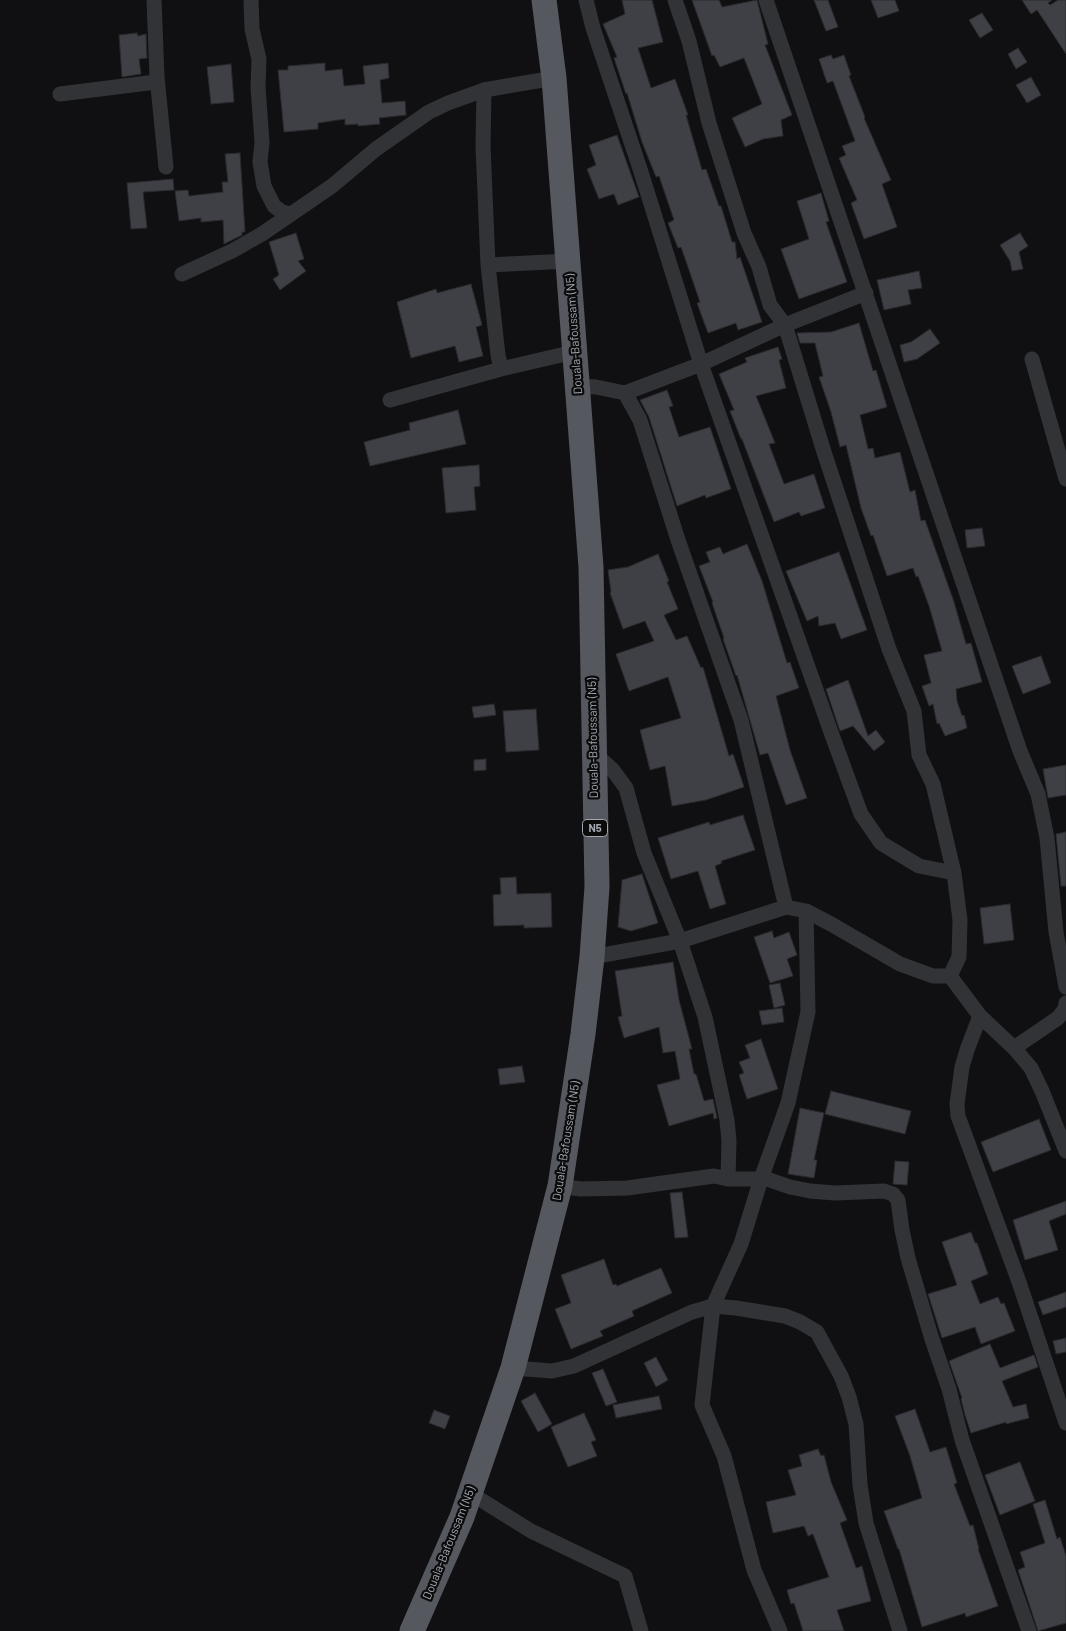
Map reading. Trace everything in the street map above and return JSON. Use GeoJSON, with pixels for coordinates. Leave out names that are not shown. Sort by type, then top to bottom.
{"type":"FeatureCollection","features":[{"type":"Feature","properties":{"kind":"highway","name":"Douala-Bafoussam (N5)"},"geometry":{"type":"LineString","coordinates":[[412,1631],[462,1517],[513,1368],[560,1186],[583,1034],[592,957],[597,887],[591,568],[554,78],[544,0]]}},
{"type":"Feature","properties":{"kind":"street"},"geometry":{"type":"LineString","coordinates":[[154,0],[157,77],[166,167]]}},
{"type":"Feature","properties":{"kind":"street"},"geometry":{"type":"LineString","coordinates":[[251,0],[252,29],[259,58],[258,87],[262,142],[260,162],[264,186],[274,206],[282,212],[290,214]]}},
{"type":"Feature","properties":{"kind":"street"},"geometry":{"type":"LineString","coordinates":[[586,0],[593,28],[641,172],[701,364],[832,735],[862,814],[881,843],[919,866],[954,873]]}},
{"type":"Feature","properties":{"kind":"street"},"geometry":{"type":"LineString","coordinates":[[674,0],[689,41],[709,123],[744,232],[759,267],[770,305],[785,325],[824,452],[886,640],[914,711],[919,755],[934,784],[954,873],[960,920],[959,957],[950,976]]}},
{"type":"Feature","properties":{"kind":"street"},"geometry":{"type":"LineString","coordinates":[[766,0],[1004,706],[1038,794],[1048,838],[1056,932],[1066,987]]}},
{"type":"Feature","properties":{"kind":"street"},"geometry":{"type":"LineString","coordinates":[[60,94],[156,82],[157,77]]}},
{"type":"Feature","properties":{"kind":"street"},"geometry":{"type":"LineString","coordinates":[[182,274],[232,251],[262,234],[332,186],[376,149],[429,112],[484,90],[554,78]]}},
{"type":"Feature","properties":{"kind":"street"},"geometry":{"type":"LineString","coordinates":[[484,90],[483,146],[488,265],[501,370]]}},
{"type":"Feature","properties":{"kind":"street"},"geometry":{"type":"LineString","coordinates":[[488,265],[569,261]]}},
{"type":"Feature","properties":{"kind":"street"},"geometry":{"type":"LineString","coordinates":[[578,386],[596,387],[625,393],[701,364],[785,325],[866,293]]}},
{"type":"Feature","properties":{"kind":"street"},"geometry":{"type":"LineString","coordinates":[[390,400],[574,352]]}},
{"type":"Feature","properties":{"kind":"street"},"geometry":{"type":"LineString","coordinates":[[1032,359],[1066,479]]}},
{"type":"Feature","properties":{"kind":"street"},"geometry":{"type":"LineString","coordinates":[[625,393],[640,420],[678,540],[741,720],[786,907]]}},
{"type":"Feature","properties":{"kind":"street"},"geometry":{"type":"LineString","coordinates":[[593,752],[612,769],[626,788],[644,853],[680,941],[704,1017],[719,1083],[729,1140],[728,1179]]}},
{"type":"Feature","properties":{"kind":"street"},"geometry":{"type":"LineString","coordinates":[[592,957],[680,941],[786,907],[806,911],[900,964],[933,976],[950,976]]}},
{"type":"Feature","properties":{"kind":"street"},"geometry":{"type":"LineString","coordinates":[[780,1631],[754,1570],[724,1456],[702,1405],[713,1306],[741,1244],[788,1103],[808,1012],[806,911]]}},
{"type":"Feature","properties":{"kind":"street"},"geometry":{"type":"LineString","coordinates":[[950,976],[980,1016],[1014,1048],[1031,1068],[1066,1151]]}},
{"type":"Feature","properties":{"kind":"street"},"geometry":{"type":"LineString","coordinates":[[1014,1048],[1058,1018],[1066,1009],[1066,1003]]}},
{"type":"Feature","properties":{"kind":"street"},"geometry":{"type":"LineString","coordinates":[[980,1016],[966,1050],[962,1067],[957,1104],[958,1116],[1019,1282],[1066,1423]]}},
{"type":"Feature","properties":{"kind":"street"},"geometry":{"type":"LineString","coordinates":[[560,1186],[581,1189],[627,1188],[714,1176],[728,1179],[762,1178],[810,1191],[835,1193],[884,1191],[893,1194],[898,1200],[908,1258],[930,1336],[949,1389],[962,1440],[1029,1631]]}},
{"type":"Feature","properties":{"kind":"street"},"geometry":{"type":"LineString","coordinates":[[513,1368],[552,1372],[574,1366],[692,1312],[713,1306],[785,1316],[800,1322],[816,1332],[841,1376],[849,1397],[856,1424],[860,1485],[866,1523],[900,1631]]}},
{"type":"Feature","properties":{"kind":"street"},"geometry":{"type":"LineString","coordinates":[[470,1493],[531,1531],[625,1576],[641,1631]]}},
{"type":"Feature","properties":{"kind":"building"},"geometry":{"type":"Polygon","coordinates":[[[622,0],[652,0],[663,42],[638,48],[651,88],[675,79],[688,115],[686,115],[702,170],[706,169],[719,206],[721,206],[732,242],[735,242],[737,259],[740,257],[762,322],[738,330],[736,323],[708,333],[697,303],[700,302],[681,247],[678,248],[668,223],[674,220],[659,176],[656,177],[642,142],[614,58],[617,57],[603,24],[625,14],[622,0]]]}},
{"type":"Feature","properties":{"kind":"building"},"geometry":{"type":"Polygon","coordinates":[[[692,0],[719,0],[722,7],[757,0],[768,44],[765,45],[792,115],[781,120],[783,136],[763,139],[745,147],[732,118],[762,104],[744,58],[720,67],[714,55],[712,56],[692,0]]]}},
{"type":"Feature","properties":{"kind":"building"},"geometry":{"type":"Polygon","coordinates":[[[814,0],[828,0],[838,27],[826,31],[814,0]]]}},
{"type":"Feature","properties":{"kind":"building"},"geometry":{"type":"Polygon","coordinates":[[[871,0],[895,0],[899,11],[878,18],[871,0]]]}},
{"type":"Feature","properties":{"kind":"building"},"geometry":{"type":"Polygon","coordinates":[[[1022,0],[1052,0],[1048,3],[1050,5],[1058,0],[1066,0],[1066,54],[1037,10],[1031,14],[1022,0]]]}},
{"type":"Feature","properties":{"kind":"building"},"geometry":{"type":"Polygon","coordinates":[[[982,13],[993,30],[980,38],[969,20],[982,13]]]}},
{"type":"Feature","properties":{"kind":"building"},"geometry":{"type":"Polygon","coordinates":[[[137,33],[138,36],[146,34],[147,58],[139,59],[141,74],[122,77],[119,35],[137,33]]]}},
{"type":"Feature","properties":{"kind":"building"},"geometry":{"type":"Polygon","coordinates":[[[1018,48],[1027,62],[1016,69],[1008,54],[1018,48]]]}},
{"type":"Feature","properties":{"kind":"building"},"geometry":{"type":"Polygon","coordinates":[[[831,55],[833,59],[844,55],[851,75],[849,76],[864,118],[891,180],[882,184],[897,227],[864,239],[851,203],[857,200],[839,158],[846,155],[842,146],[855,141],[833,81],[827,83],[819,59],[831,55]]]}},
{"type":"Feature","properties":{"kind":"building"},"geometry":{"type":"Polygon","coordinates":[[[325,63],[325,71],[342,69],[344,86],[365,84],[363,66],[388,63],[389,78],[380,80],[382,103],[405,101],[406,115],[379,118],[380,124],[345,125],[345,119],[318,123],[318,129],[284,132],[278,70],[288,70],[288,66],[325,63]]]}},
{"type":"Feature","properties":{"kind":"building"},"geometry":{"type":"Polygon","coordinates":[[[231,64],[234,102],[211,104],[207,67],[231,64]]]}},
{"type":"Feature","properties":{"kind":"building"},"geometry":{"type":"Polygon","coordinates":[[[1031,77],[1041,95],[1027,103],[1016,85],[1031,77]]]}},
{"type":"Feature","properties":{"kind":"building"},"geometry":{"type":"Polygon","coordinates":[[[617,135],[639,197],[618,205],[614,194],[599,199],[587,169],[596,165],[589,145],[617,135]]]}},
{"type":"Feature","properties":{"kind":"building"},"geometry":{"type":"Polygon","coordinates":[[[240,153],[245,232],[224,244],[223,220],[201,222],[201,218],[179,221],[175,191],[188,190],[189,196],[223,192],[222,182],[228,182],[225,154],[240,153]]]}},
{"type":"Feature","properties":{"kind":"building"},"geometry":{"type":"Polygon","coordinates":[[[173,179],[174,190],[143,192],[147,228],[131,229],[127,183],[173,179]]]}},
{"type":"Feature","properties":{"kind":"building"},"geometry":{"type":"Polygon","coordinates":[[[821,193],[829,221],[826,222],[847,282],[799,299],[781,249],[809,239],[797,201],[821,193]]]}},
{"type":"Feature","properties":{"kind":"building"},"geometry":{"type":"Polygon","coordinates":[[[296,233],[304,259],[298,261],[306,271],[280,290],[273,279],[279,275],[269,242],[296,233]]]}},
{"type":"Feature","properties":{"kind":"building"},"geometry":{"type":"Polygon","coordinates":[[[1020,233],[1028,246],[1019,252],[1023,269],[1012,271],[1010,261],[1000,245],[1020,233]]]}},
{"type":"Feature","properties":{"kind":"building"},"geometry":{"type":"Polygon","coordinates":[[[919,271],[922,288],[908,290],[911,304],[884,310],[877,280],[919,271]]]}},
{"type":"Feature","properties":{"kind":"building"},"geometry":{"type":"Polygon","coordinates":[[[471,284],[482,325],[476,327],[483,356],[459,362],[455,346],[411,358],[397,302],[436,289],[437,293],[471,284]]]}},
{"type":"Feature","properties":{"kind":"building"},"geometry":{"type":"Polygon","coordinates":[[[859,323],[873,371],[876,370],[887,407],[860,415],[868,449],[873,448],[875,458],[900,452],[910,492],[915,490],[921,521],[925,520],[954,602],[966,644],[971,643],[982,682],[956,689],[957,701],[962,716],[964,715],[967,728],[945,736],[939,723],[937,724],[933,704],[929,706],[922,686],[931,683],[924,655],[942,651],[918,576],[916,577],[913,568],[887,576],[873,535],[871,536],[861,508],[846,445],[840,447],[819,377],[823,376],[815,343],[800,343],[797,333],[831,332],[859,323]]]}},
{"type":"Feature","properties":{"kind":"building"},"geometry":{"type":"Polygon","coordinates":[[[930,329],[940,343],[917,359],[904,362],[900,345],[911,342],[930,329]]]}},
{"type":"Feature","properties":{"kind":"building"},"geometry":{"type":"Polygon","coordinates":[[[778,347],[782,359],[779,360],[786,388],[756,396],[775,443],[769,444],[784,484],[814,474],[825,508],[801,516],[799,512],[774,522],[730,411],[734,410],[719,374],[747,362],[745,358],[778,347]]]}},
{"type":"Feature","properties":{"kind":"building"},"geometry":{"type":"Polygon","coordinates":[[[667,390],[673,406],[669,407],[679,437],[710,427],[731,489],[706,498],[705,495],[677,506],[649,417],[640,400],[667,390]]]}},
{"type":"Feature","properties":{"kind":"building"},"geometry":{"type":"Polygon","coordinates":[[[458,410],[466,444],[370,466],[364,442],[410,430],[409,423],[458,410]]]}},
{"type":"Feature","properties":{"kind":"building"},"geometry":{"type":"Polygon","coordinates":[[[479,465],[480,486],[474,487],[476,510],[446,513],[442,468],[479,465]]]}},
{"type":"Feature","properties":{"kind":"building"},"geometry":{"type":"Polygon","coordinates":[[[982,528],[985,546],[967,548],[965,530],[982,528]]]}},
{"type":"Feature","properties":{"kind":"building"},"geometry":{"type":"Polygon","coordinates":[[[747,544],[762,581],[787,663],[790,662],[799,688],[776,696],[790,750],[807,798],[786,805],[768,753],[760,755],[737,675],[699,566],[710,562],[706,552],[720,547],[723,554],[747,544]]]}},
{"type":"Feature","properties":{"kind":"building"},"geometry":{"type":"Polygon","coordinates":[[[839,552],[867,630],[841,639],[835,623],[819,626],[818,616],[807,621],[786,571],[839,552]]]}},
{"type":"Feature","properties":{"kind":"building"},"geometry":{"type":"Polygon","coordinates":[[[658,554],[678,609],[664,615],[676,640],[687,636],[701,668],[703,667],[729,756],[733,754],[744,787],[706,800],[672,806],[665,766],[650,770],[640,730],[681,718],[668,677],[629,691],[616,654],[654,641],[645,621],[623,629],[610,593],[608,570],[628,567],[658,554]]]}},
{"type":"Feature","properties":{"kind":"building"},"geometry":{"type":"Polygon","coordinates":[[[1041,656],[1051,683],[1023,694],[1012,666],[1041,656]]]}},
{"type":"Feature","properties":{"kind":"building"},"geometry":{"type":"Polygon","coordinates":[[[848,680],[868,736],[876,730],[885,742],[874,751],[853,726],[840,731],[826,689],[848,680]]]}},
{"type":"Feature","properties":{"kind":"building"},"geometry":{"type":"Polygon","coordinates":[[[494,704],[496,715],[474,718],[472,707],[494,704]]]}},
{"type":"Feature","properties":{"kind":"building"},"geometry":{"type":"Polygon","coordinates":[[[536,709],[539,750],[506,752],[503,711],[536,709]]]}},
{"type":"Feature","properties":{"kind":"building"},"geometry":{"type":"Polygon","coordinates":[[[486,759],[486,770],[474,771],[474,760],[486,759]]]}},
{"type":"Feature","properties":{"kind":"building"},"geometry":{"type":"Polygon","coordinates":[[[1066,765],[1066,795],[1048,798],[1043,769],[1066,765]]]}},
{"type":"Feature","properties":{"kind":"building"},"geometry":{"type":"Polygon","coordinates":[[[743,815],[755,850],[721,861],[722,863],[715,866],[726,904],[710,909],[698,871],[671,879],[658,838],[709,822],[710,825],[743,815]]]}},
{"type":"Feature","properties":{"kind":"building"},"geometry":{"type":"Polygon","coordinates":[[[1066,832],[1066,886],[1061,886],[1056,834],[1066,832]]]}},
{"type":"Feature","properties":{"kind":"building"},"geometry":{"type":"Polygon","coordinates":[[[642,874],[658,923],[631,931],[618,927],[622,880],[642,874]]]}},
{"type":"Feature","properties":{"kind":"building"},"geometry":{"type":"Polygon","coordinates":[[[516,877],[517,894],[551,893],[552,927],[524,928],[524,925],[494,926],[493,895],[501,894],[500,878],[516,877]]]}},
{"type":"Feature","properties":{"kind":"building"},"geometry":{"type":"Polygon","coordinates":[[[1010,904],[1014,940],[984,944],[980,908],[1010,904]]]}},
{"type":"Feature","properties":{"kind":"building"},"geometry":{"type":"Polygon","coordinates":[[[772,931],[774,938],[789,932],[797,955],[787,959],[793,976],[770,983],[754,937],[772,931]]]}},
{"type":"Feature","properties":{"kind":"building"},"geometry":{"type":"Polygon","coordinates":[[[673,962],[679,1000],[692,1049],[689,1049],[694,1074],[696,1074],[704,1101],[713,1099],[717,1118],[714,1119],[713,1113],[669,1126],[657,1085],[680,1079],[675,1051],[663,1053],[659,1027],[624,1038],[618,1017],[622,1016],[615,971],[673,962]]]}},
{"type":"Feature","properties":{"kind":"building"},"geometry":{"type":"Polygon","coordinates":[[[780,983],[785,1005],[774,1008],[769,985],[780,983]]]}},
{"type":"Feature","properties":{"kind":"building"},"geometry":{"type":"Polygon","coordinates":[[[782,1008],[784,1022],[762,1025],[759,1011],[782,1008]]]}},
{"type":"Feature","properties":{"kind":"building"},"geometry":{"type":"Polygon","coordinates":[[[761,1039],[778,1089],[747,1099],[739,1075],[744,1073],[739,1062],[750,1058],[745,1045],[761,1039]]]}},
{"type":"Feature","properties":{"kind":"building"},"geometry":{"type":"Polygon","coordinates":[[[522,1066],[525,1082],[500,1085],[498,1069],[522,1066]]]}},
{"type":"Feature","properties":{"kind":"building"},"geometry":{"type":"Polygon","coordinates":[[[831,1091],[911,1111],[905,1134],[825,1114],[831,1091]]]}},
{"type":"Feature","properties":{"kind":"building"},"geometry":{"type":"Polygon","coordinates":[[[800,1108],[824,1113],[814,1160],[817,1160],[814,1178],[788,1174],[800,1108]]]}},
{"type":"Feature","properties":{"kind":"building"},"geometry":{"type":"Polygon","coordinates":[[[1039,1119],[1051,1150],[993,1172],[981,1142],[1039,1119]]]}},
{"type":"Feature","properties":{"kind":"building"},"geometry":{"type":"Polygon","coordinates":[[[895,1161],[909,1162],[907,1185],[893,1184],[895,1161]]]}},
{"type":"Feature","properties":{"kind":"building"},"geometry":{"type":"Polygon","coordinates":[[[682,1192],[688,1237],[675,1238],[670,1193],[682,1192]]]}},
{"type":"Feature","properties":{"kind":"building"},"geometry":{"type":"Polygon","coordinates":[[[1066,1201],[1066,1214],[1049,1221],[1058,1250],[1025,1260],[1013,1220],[1066,1201]]]}},
{"type":"Feature","properties":{"kind":"building"},"geometry":{"type":"Polygon","coordinates":[[[971,1232],[988,1274],[971,1281],[980,1304],[998,1297],[1001,1304],[1004,1303],[1015,1331],[981,1344],[975,1327],[942,1338],[928,1294],[957,1285],[942,1242],[971,1232]]]}},
{"type":"Feature","properties":{"kind":"building"},"geometry":{"type":"Polygon","coordinates":[[[604,1259],[613,1285],[616,1284],[617,1286],[661,1268],[672,1293],[632,1311],[634,1316],[600,1331],[603,1336],[571,1349],[555,1309],[571,1303],[561,1275],[604,1259]]]}},
{"type":"Feature","properties":{"kind":"building"},"geometry":{"type":"Polygon","coordinates":[[[1066,1292],[1066,1307],[1043,1315],[1038,1302],[1066,1292]]]}},
{"type":"Feature","properties":{"kind":"building"},"geometry":{"type":"Polygon","coordinates":[[[1066,1338],[1066,1352],[1056,1354],[1053,1341],[1066,1338]]]}},
{"type":"Feature","properties":{"kind":"building"},"geometry":{"type":"Polygon","coordinates":[[[990,1344],[1000,1368],[1034,1355],[1038,1367],[1002,1381],[1013,1407],[1026,1404],[1029,1418],[1006,1424],[1006,1422],[971,1433],[962,1398],[949,1361],[990,1344]]]}},
{"type":"Feature","properties":{"kind":"building"},"geometry":{"type":"Polygon","coordinates":[[[656,1357],[668,1380],[656,1387],[644,1363],[656,1357]]]}},
{"type":"Feature","properties":{"kind":"building"},"geometry":{"type":"Polygon","coordinates":[[[603,1369],[617,1402],[606,1406],[592,1373],[603,1369]]]}},
{"type":"Feature","properties":{"kind":"building"},"geometry":{"type":"Polygon","coordinates":[[[535,1393],[552,1424],[538,1432],[521,1401],[535,1393]]]}},
{"type":"Feature","properties":{"kind":"building"},"geometry":{"type":"Polygon","coordinates":[[[659,1396],[662,1409],[616,1418],[613,1405],[659,1396]]]}},
{"type":"Feature","properties":{"kind":"building"},"geometry":{"type":"Polygon","coordinates":[[[915,1409],[930,1452],[946,1447],[957,1483],[954,1484],[970,1526],[973,1525],[978,1549],[998,1606],[966,1617],[965,1613],[922,1627],[899,1549],[884,1511],[922,1498],[910,1456],[895,1416],[915,1409]]]}},
{"type":"Feature","properties":{"kind":"building"},"geometry":{"type":"Polygon","coordinates":[[[434,1410],[450,1416],[445,1429],[429,1423],[434,1410]]]}},
{"type":"Feature","properties":{"kind":"building"},"geometry":{"type":"Polygon","coordinates":[[[584,1413],[596,1440],[591,1442],[597,1456],[568,1467],[551,1427],[584,1413]]]}},
{"type":"Feature","properties":{"kind":"building"},"geometry":{"type":"Polygon","coordinates":[[[818,1449],[821,1456],[824,1455],[831,1482],[847,1520],[840,1523],[856,1568],[862,1566],[871,1601],[837,1610],[844,1631],[803,1631],[794,1603],[791,1604],[787,1590],[829,1577],[813,1534],[808,1536],[804,1526],[773,1533],[766,1502],[796,1495],[788,1470],[802,1466],[799,1455],[818,1449]]]}},
{"type":"Feature","properties":{"kind":"building"},"geometry":{"type":"Polygon","coordinates":[[[1020,1462],[1035,1501],[1000,1515],[985,1475],[1020,1462]]]}},
{"type":"Feature","properties":{"kind":"building"},"geometry":{"type":"Polygon","coordinates":[[[1045,1500],[1057,1539],[1060,1537],[1066,1556],[1066,1623],[1038,1631],[1018,1570],[1025,1567],[1020,1552],[1045,1543],[1033,1504],[1045,1500]]]}}]}
